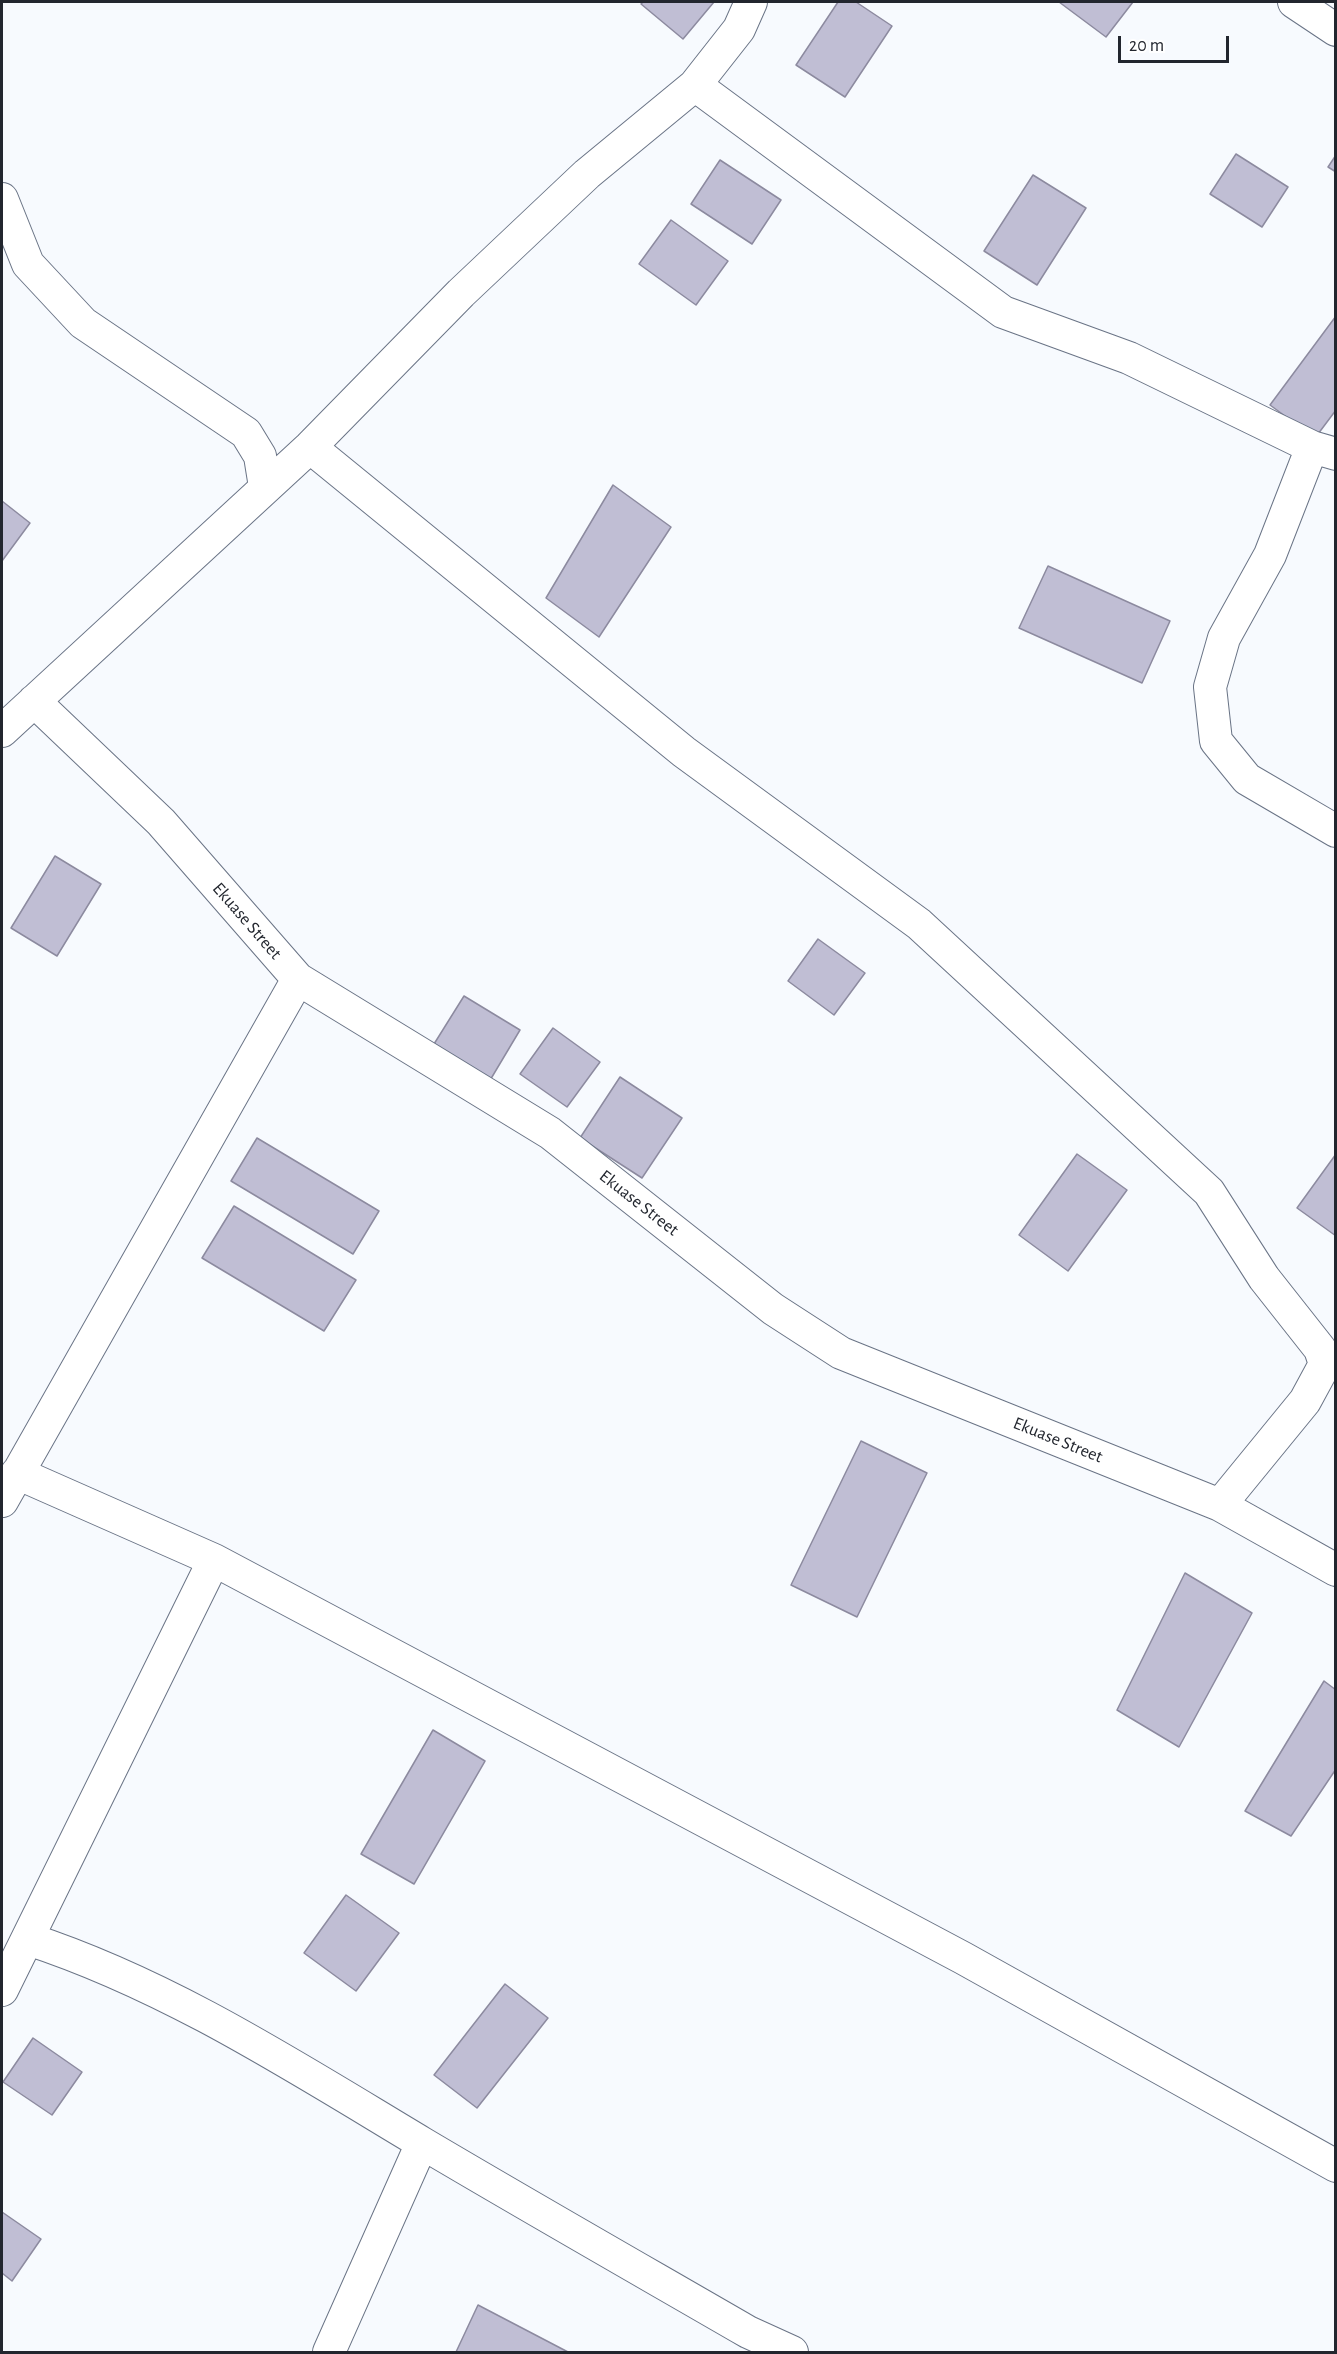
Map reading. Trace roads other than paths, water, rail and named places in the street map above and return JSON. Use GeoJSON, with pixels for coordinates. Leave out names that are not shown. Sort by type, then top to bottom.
{"type":"FeatureCollection","features":[{"type":"Feature","properties":{"kind":"street"},"geometry":{"type":"LineString","coordinates":[[2,731],[310,447],[460,293],[587,174],[695,85],[739,29],[751,2]]}},
{"type":"Feature","properties":{"kind":"street"},"geometry":{"type":"LineString","coordinates":[[1294,2],[1335,30]]}},
{"type":"Feature","properties":{"kind":"street"},"geometry":{"type":"LineString","coordinates":[[695,85],[1003,312],[1129,358],[1324,451],[1224,638],[1210,687],[1216,741],[1246,779],[1335,831]]}},
{"type":"Feature","properties":{"kind":"street"},"geometry":{"type":"LineString","coordinates":[[4,215],[28,264],[83,323],[246,433],[260,456],[265,487]]}},
{"type":"Feature","properties":{"kind":"street"},"geometry":{"type":"LineString","coordinates":[[310,447],[684,752],[919,924],[1209,1192],[1264,1278],[1320,1349],[1330,1357],[1305,1401],[1220,1505]]}},
{"type":"Feature","properties":{"kind":"street","name":"Ekuase Street"},"geometry":{"type":"LineString","coordinates":[[34,701],[161,822],[298,978],[550,1133],[773,1309],[841,1353],[1220,1505],[1335,1570]]}},
{"type":"Feature","properties":{"kind":"street"},"geometry":{"type":"LineString","coordinates":[[2,1501],[298,978]]}},
{"type":"Feature","properties":{"kind":"street"},"geometry":{"type":"LineString","coordinates":[[16,1473],[214,1560],[963,1958],[1335,2166]]}},
{"type":"Feature","properties":{"kind":"street"},"geometry":{"type":"LineString","coordinates":[[2,1990],[214,1560]]}},
{"type":"Feature","properties":{"kind":"street"},"geometry":{"type":"LineString","coordinates":[[28,1938],[78,1955],[136,1980],[319,2080],[422,2143],[748,2332],[792,2352]]}},
{"type":"Feature","properties":{"kind":"street"},"geometry":{"type":"LineString","coordinates":[[329,2352],[422,2143]]}}]}
